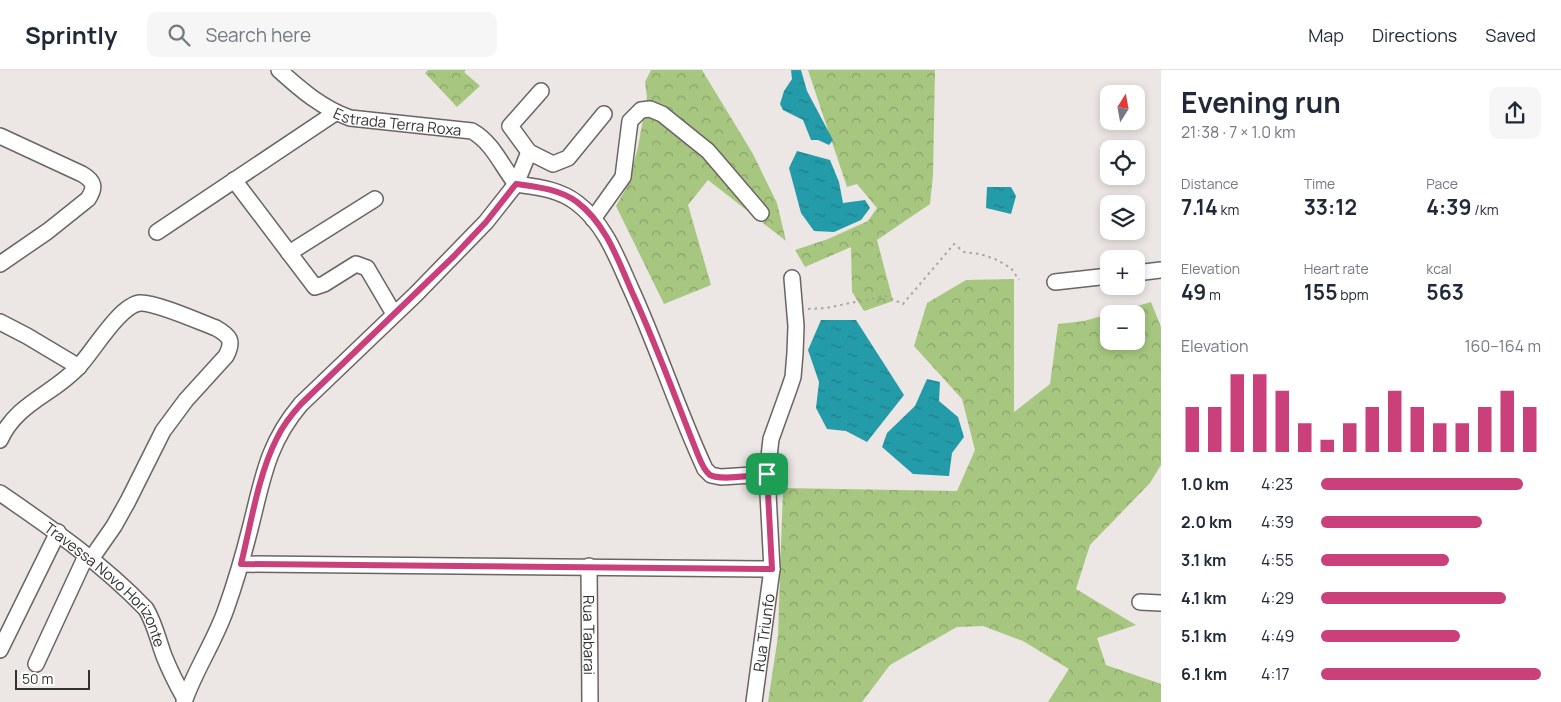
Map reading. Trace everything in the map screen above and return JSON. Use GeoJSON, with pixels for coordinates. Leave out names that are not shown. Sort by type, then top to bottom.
{"type":"FeatureCollection","features":[{"type":"Feature","properties":{"kind":"street","name":"Estrada Terra Roxa"},"geometry":{"type":"LineString","coordinates":[[280,70],[302,91],[336,113],[350,118],[472,131],[481,136],[492,147],[516,184]]}},
{"type":"Feature","properties":{"kind":"street"},"geometry":{"type":"LineString","coordinates":[[541,91],[510,126],[529,152],[553,164],[568,158],[604,114]]}},
{"type":"Feature","properties":{"kind":"street"},"geometry":{"type":"LineString","coordinates":[[593,219],[623,177],[630,121],[642,110],[650,109],[662,114],[708,152],[761,213]]}},
{"type":"Feature","properties":{"kind":"street"},"geometry":{"type":"LineString","coordinates":[[156,232],[336,113]]}},
{"type":"Feature","properties":{"kind":"street"},"geometry":{"type":"LineString","coordinates":[[0,136],[82,174],[89,178],[93,185],[93,192],[88,199],[48,231],[0,264]]}},
{"type":"Feature","properties":{"kind":"street"},"geometry":{"type":"LineString","coordinates":[[184,700],[225,612],[241,564],[268,457],[289,418],[301,404],[454,256],[486,222],[516,184],[529,152]]}},
{"type":"Feature","properties":{"kind":"street"},"geometry":{"type":"LineString","coordinates":[[234,180],[315,287],[324,284],[356,264],[367,268],[394,314]]}},
{"type":"Feature","properties":{"kind":"street"},"geometry":{"type":"LineString","coordinates":[[516,184],[550,189],[565,195],[578,203],[610,240],[646,322],[705,470],[710,475],[721,477],[767,474]]}},
{"type":"Feature","properties":{"kind":"street"},"geometry":{"type":"LineString","coordinates":[[289,253],[375,199]]}},
{"type":"Feature","properties":{"kind":"street"},"geometry":{"type":"LineString","coordinates":[[1145,272],[1161,270]]}},
{"type":"Feature","properties":{"kind":"street"},"geometry":{"type":"LineString","coordinates":[[1055,282],[1100,277]]}},
{"type":"Feature","properties":{"kind":"street","name":"Rua Triunfo"},"geometry":{"type":"LineString","coordinates":[[754,702],[772,569],[767,474],[771,438],[793,377],[795,309],[792,278]]}},
{"type":"Feature","properties":{"kind":"street"},"geometry":{"type":"LineString","coordinates":[[1,434],[19,413],[79,367],[120,314],[129,306],[140,303],[153,305],[216,328],[230,340],[231,348],[226,356],[186,400],[163,431],[114,526],[89,558],[36,664]]}},
{"type":"Feature","properties":{"kind":"street"},"geometry":{"type":"LineString","coordinates":[[0,322],[79,367]]}},
{"type":"Feature","properties":{"kind":"street","name":"Travessa Novo Horizonte"},"geometry":{"type":"LineString","coordinates":[[0,493],[58,532],[146,609],[152,620],[164,656],[184,700]]}},
{"type":"Feature","properties":{"kind":"street"},"geometry":{"type":"LineString","coordinates":[[0,650],[58,532]]}},
{"type":"Feature","properties":{"kind":"street"},"geometry":{"type":"LineString","coordinates":[[241,564],[772,569]]}},
{"type":"Feature","properties":{"kind":"street","name":"Rua Tabarai"},"geometry":{"type":"LineString","coordinates":[[588,566],[590,702]]}},
{"type":"Feature","properties":{"kind":"street"},"geometry":{"type":"LineString","coordinates":[[1140,602],[1161,603]]}},
{"type":"Feature","properties":{"kind":"path"},"geometry":{"type":"LineString","coordinates":[[795,309],[826,308],[885,296],[904,304],[954,244],[964,252],[980,254],[995,259],[1011,268],[1019,280]]}},
{"type":"Feature","properties":{"kind":"green space"},"geometry":{"type":"Polygon","coordinates":[[[428,70],[466,70],[464,72],[480,86],[457,107],[425,73],[428,70]]]}},
{"type":"Feature","properties":{"kind":"green space"},"geometry":{"type":"Polygon","coordinates":[[[651,70],[702,70],[753,154],[777,203],[786,241],[708,180],[688,205],[711,285],[664,304],[616,206],[628,185],[638,147],[647,97],[645,82],[651,70]]]}},
{"type":"Feature","properties":{"kind":"green space"},"geometry":{"type":"Polygon","coordinates":[[[808,70],[935,70],[933,175],[930,204],[877,240],[893,301],[864,311],[852,292],[851,247],[805,267],[795,250],[828,239],[868,221],[877,208],[857,184],[847,187],[808,70]]]}},
{"type":"Feature","properties":{"kind":"green space"},"geometry":{"type":"Polygon","coordinates":[[[1014,279],[1014,412],[1050,384],[1058,324],[1084,321],[1100,316],[1100,350],[1145,350],[1145,305],[1140,305],[1151,302],[1161,327],[1161,465],[1150,483],[1090,545],[1076,589],[1136,625],[1097,638],[1106,665],[1161,684],[1161,702],[1048,702],[1069,669],[1023,641],[983,626],[957,627],[890,665],[862,702],[768,702],[778,636],[783,488],[957,491],[975,450],[962,399],[914,346],[927,303],[966,280],[1014,279]]]}},
{"type":"Feature","properties":{"kind":"water"},"geometry":{"type":"Polygon","coordinates":[[[791,70],[801,70],[807,91],[833,140],[829,145],[818,140],[811,140],[803,120],[783,110],[780,104],[784,91],[792,79],[791,70]]]}},
{"type":"Feature","properties":{"kind":"water"},"geometry":{"type":"Polygon","coordinates":[[[797,151],[830,160],[839,182],[843,203],[865,200],[870,208],[861,220],[834,232],[814,231],[801,213],[789,168],[797,151]]]}},
{"type":"Feature","properties":{"kind":"water"},"geometry":{"type":"Polygon","coordinates":[[[987,187],[1011,187],[1016,196],[1011,214],[986,208],[987,187]]]}},
{"type":"Feature","properties":{"kind":"water"},"geometry":{"type":"Polygon","coordinates":[[[821,320],[856,320],[904,395],[867,442],[846,431],[827,429],[816,408],[819,382],[808,350],[821,320]]]}},
{"type":"Feature","properties":{"kind":"water"},"geometry":{"type":"Polygon","coordinates":[[[927,379],[940,382],[939,401],[958,417],[964,437],[952,453],[949,476],[913,474],[882,447],[887,433],[915,406],[927,379]]]}},
{"type":"Feature","properties":{"kind":"route"},"geometry":{"type":"LineString","coordinates":[[516,184],[550,189],[565,195],[578,203],[610,240],[646,322],[705,470],[710,475],[721,477],[767,474],[772,569],[241,564],[268,457],[289,418],[372,334],[454,256],[486,222],[516,184]]}}]}
